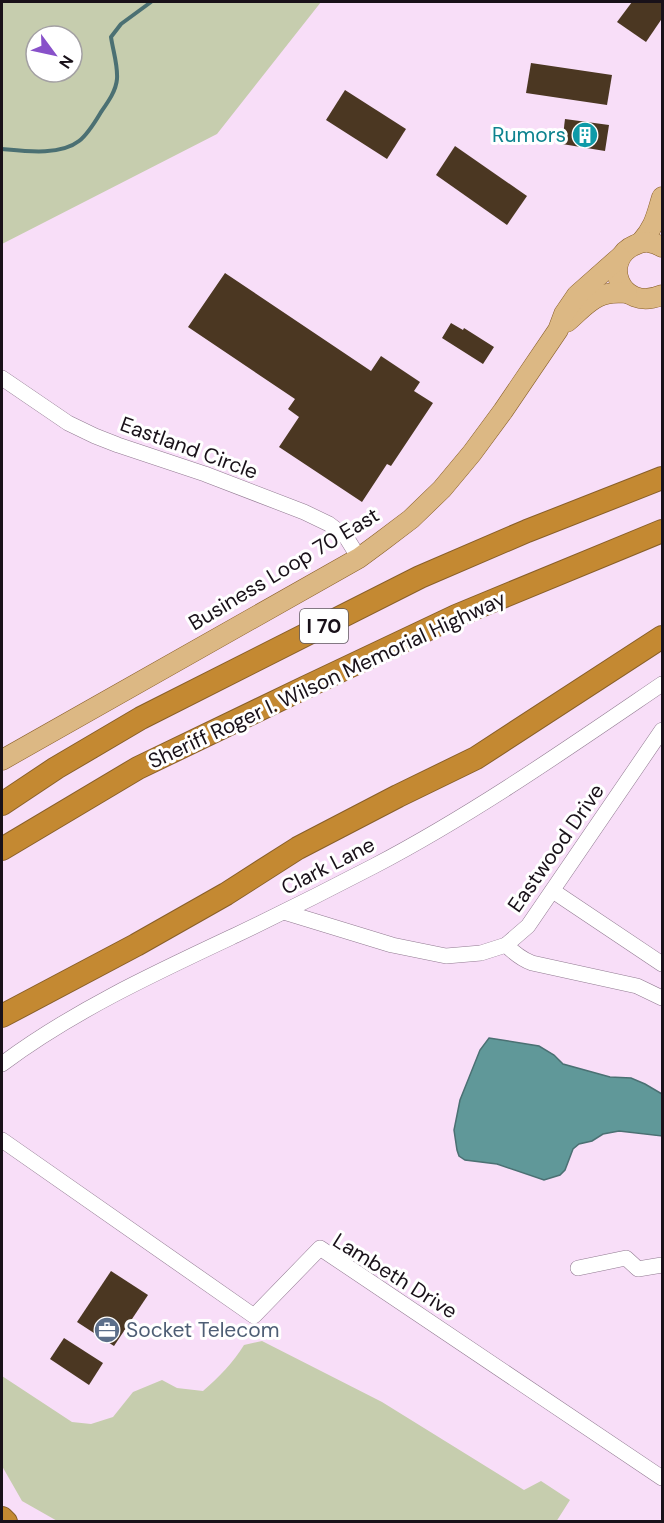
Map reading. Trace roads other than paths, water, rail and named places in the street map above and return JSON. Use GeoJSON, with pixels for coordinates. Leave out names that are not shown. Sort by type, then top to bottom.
{"type":"FeatureCollection","features":[{"type":"Feature","properties":{"kind":"highway","name":"Sheriff Roger I. Wilson Memorial Highway"},"geometry":{"type":"LineString","coordinates":[[2,804],[56,768],[141,718],[420,577],[527,531],[663,478]]}},
{"type":"Feature","properties":{"kind":"highway","name":"Sheriff Roger I. Wilson Memorial Highway"},"geometry":{"type":"LineString","coordinates":[[2,849],[138,768],[304,688],[456,616],[663,531]]}},
{"type":"Feature","properties":{"kind":"highway"},"geometry":{"type":"LineString","coordinates":[[2,1016],[206,906],[298,848],[476,758],[663,637]]}},
{"type":"Feature","properties":{"kind":"highway"},"geometry":{"type":"LineString","coordinates":[[2,1518],[6,1521]]}},
{"type":"Feature","properties":{"kind":"main road"},"geometry":{"type":"LineString","coordinates":[[641,242],[655,222],[663,197]]}},
{"type":"Feature","properties":{"kind":"main road"},"geometry":{"type":"LineString","coordinates":[[641,242],[654,243],[663,247]]}},
{"type":"Feature","properties":{"kind":"main road","name":"Business Loop 70 East"},"geometry":{"type":"LineString","coordinates":[[2,760],[359,558],[411,519],[442,489],[472,453],[558,330],[564,314],[577,295],[621,257],[629,247],[641,242]]}},
{"type":"Feature","properties":{"kind":"main road"},"geometry":{"type":"LineString","coordinates":[[621,257],[617,270],[619,282],[627,293]]}},
{"type":"Feature","properties":{"kind":"main road","name":"Business Loop 70 East"},"geometry":{"type":"LineString","coordinates":[[558,330],[601,295],[627,293],[639,299],[651,300],[663,295]]}},
{"type":"Feature","properties":{"kind":"street","name":"Eastland Circle"},"geometry":{"type":"LineString","coordinates":[[2,378],[68,423],[95,436],[118,446],[205,474],[329,524],[346,537],[359,558]]}},
{"type":"Feature","properties":{"kind":"street","name":"Clark Lane"},"geometry":{"type":"LineString","coordinates":[[2,1064],[83,1011],[284,912],[451,824],[532,773],[663,684]]}},
{"type":"Feature","properties":{"kind":"street","name":"Eastwood Drive"},"geometry":{"type":"LineString","coordinates":[[284,912],[392,945],[446,956],[481,952],[506,945],[528,926],[663,730]]}},
{"type":"Feature","properties":{"kind":"street"},"geometry":{"type":"LineString","coordinates":[[553,891],[663,964]]}},
{"type":"Feature","properties":{"kind":"street"},"geometry":{"type":"LineString","coordinates":[[506,945],[516,955],[532,963],[637,986],[663,998]]}},
{"type":"Feature","properties":{"kind":"street","name":"Lambeth Drive"},"geometry":{"type":"LineString","coordinates":[[2,1140],[254,1316],[320,1248],[663,1478]]}},
{"type":"Feature","properties":{"kind":"street"},"geometry":{"type":"LineString","coordinates":[[578,1268],[626,1258],[638,1269],[663,1264]]}},
{"type":"Feature","properties":{"kind":"waterway"},"geometry":{"type":"LineString","coordinates":[[2,149],[52,151],[71,146],[79,141],[91,128],[109,100],[116,83],[117,68],[111,37],[121,24],[151,2]]}},
{"type":"Feature","properties":{"kind":"place","name":"Rumors"},"geometry":{"type":"Point","coordinates":[585,135]}},
{"type":"Feature","properties":{"kind":"place","name":"Socket Telecom"},"geometry":{"type":"Point","coordinates":[107,1330]}}]}
